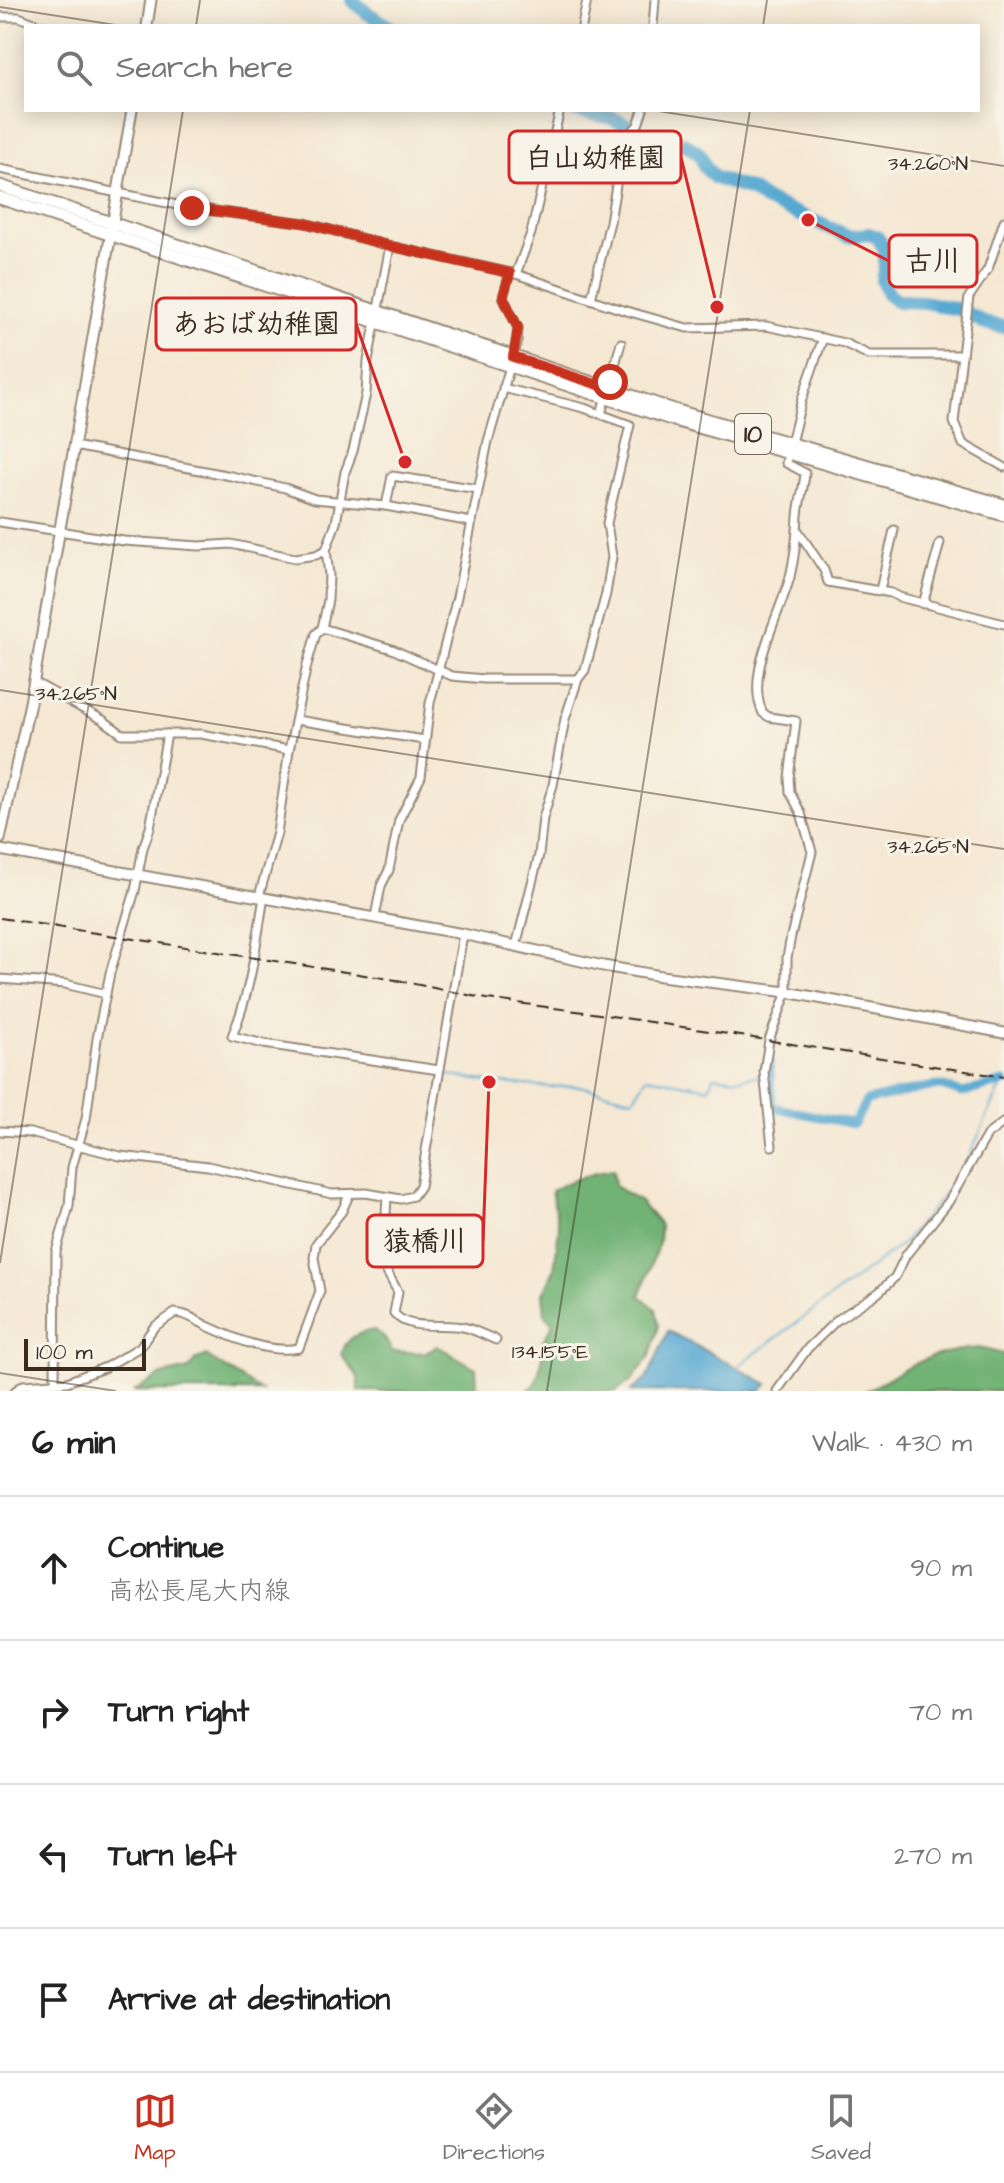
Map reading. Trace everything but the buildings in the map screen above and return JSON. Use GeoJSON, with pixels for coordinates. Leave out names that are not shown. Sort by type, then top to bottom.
{"type":"FeatureCollection","features":[{"type":"Feature","properties":{"kind":"main road","name":"10"},"geometry":{"type":"LineString","coordinates":[[0,186],[606,393],[1004,515]]}},
{"type":"Feature","properties":{"kind":"main road","name":"10"},"geometry":{"type":"LineString","coordinates":[[0,198],[109,234],[158,239]]}},
{"type":"Feature","properties":{"kind":"main road","name":"10"},"geometry":{"type":"LineString","coordinates":[[377,317],[483,347],[509,359]]}},
{"type":"Feature","properties":{"kind":"main road","name":"10"},"geometry":{"type":"LineString","coordinates":[[789,450],[1004,505]]}},
{"type":"Feature","properties":{"kind":"street"},"geometry":{"type":"LineString","coordinates":[[147,24],[151,0]]}},
{"type":"Feature","properties":{"kind":"street"},"geometry":{"type":"LineString","coordinates":[[582,24],[587,0]]}},
{"type":"Feature","properties":{"kind":"street"},"geometry":{"type":"LineString","coordinates":[[653,24],[655,0]]}},
{"type":"Feature","properties":{"kind":"street"},"geometry":{"type":"LineString","coordinates":[[0,17],[19,17],[37,24]]}},
{"type":"Feature","properties":{"kind":"street"},"geometry":{"type":"LineString","coordinates":[[0,839],[34,682],[61,533],[132,112]]}},
{"type":"Feature","properties":{"kind":"street"},"geometry":{"type":"LineString","coordinates":[[375,917],[399,820],[421,777],[424,740],[438,672],[457,597],[478,489],[518,328],[503,297],[531,233],[560,112]]}},
{"type":"Feature","properties":{"kind":"street"},"geometry":{"type":"LineString","coordinates":[[591,299],[610,222],[623,142],[635,129],[642,112]]}},
{"type":"Feature","properties":{"kind":"street"},"geometry":{"type":"LineString","coordinates":[[0,169],[192,208],[305,223],[513,274],[687,328],[766,326],[844,343],[869,355],[962,355]]}},
{"type":"Feature","properties":{"kind":"street"},"geometry":{"type":"LineString","coordinates":[[1004,221],[988,269],[969,297],[954,422],[963,444],[1004,467]]}},
{"type":"Feature","properties":{"kind":"street"},"geometry":{"type":"LineString","coordinates":[[390,246],[368,361],[366,394],[336,523],[326,550],[328,600],[322,628],[316,634],[312,647],[289,750],[277,833],[261,896],[244,1002],[232,1036],[438,1072]]}},
{"type":"Feature","properties":{"kind":"street"},"geometry":{"type":"LineString","coordinates":[[772,1146],[764,1074],[769,1040],[787,992],[787,958],[812,852],[801,813],[790,792],[796,721],[769,717],[763,713],[756,690],[789,579],[799,532],[798,518],[805,473],[787,466],[802,399],[823,338]]}},
{"type":"Feature","properties":{"kind":"street"},"geometry":{"type":"LineString","coordinates":[[601,414],[621,343]]}},
{"type":"Feature","properties":{"kind":"street"},"geometry":{"type":"LineString","coordinates":[[503,388],[601,414],[630,425],[607,523],[612,557],[606,594],[585,670],[578,679],[565,719],[553,785],[543,818],[539,855],[516,946]]}},
{"type":"Feature","properties":{"kind":"street"},"geometry":{"type":"LineString","coordinates":[[74,446],[231,476],[285,488],[315,499],[386,506],[471,522]]}},
{"type":"Feature","properties":{"kind":"street"},"geometry":{"type":"LineString","coordinates":[[386,506],[392,476],[478,489]]}},
{"type":"Feature","properties":{"kind":"street"},"geometry":{"type":"LineString","coordinates":[[0,522],[61,533],[155,543],[199,546],[231,544],[295,558],[326,550]]}},
{"type":"Feature","properties":{"kind":"street"},"geometry":{"type":"LineString","coordinates":[[880,590],[894,530]]}},
{"type":"Feature","properties":{"kind":"street"},"geometry":{"type":"LineString","coordinates":[[799,532],[824,570],[828,582],[880,590],[1004,624]]}},
{"type":"Feature","properties":{"kind":"street"},"geometry":{"type":"LineString","coordinates":[[923,604],[940,543]]}},
{"type":"Feature","properties":{"kind":"street"},"geometry":{"type":"LineString","coordinates":[[322,628],[392,649],[452,676],[578,679]]}},
{"type":"Feature","properties":{"kind":"street"},"geometry":{"type":"LineString","coordinates":[[34,682],[122,734],[201,734],[289,750]]}},
{"type":"Feature","properties":{"kind":"street"},"geometry":{"type":"LineString","coordinates":[[296,720],[424,740]]}},
{"type":"Feature","properties":{"kind":"street"},"geometry":{"type":"LineString","coordinates":[[55,1382],[56,1252],[69,1206],[72,1167],[86,1119],[110,973],[150,828],[167,734]]}},
{"type":"Feature","properties":{"kind":"street"},"geometry":{"type":"LineString","coordinates":[[0,850],[375,917],[661,976],[787,992],[1004,1033]]}},
{"type":"Feature","properties":{"kind":"street"},"geometry":{"type":"LineString","coordinates":[[0,1131],[30,1133],[120,1156],[208,1166],[332,1194],[366,1193],[401,1199],[413,1196],[420,1186],[463,934]]}},
{"type":"Feature","properties":{"kind":"street"},"geometry":{"type":"LineString","coordinates":[[0,979],[65,984],[106,994]]}},
{"type":"Feature","properties":{"kind":"street"},"geometry":{"type":"LineString","coordinates":[[777,1391],[796,1362],[827,1329],[895,1277],[906,1255],[949,1201],[987,1135],[1004,1122]]}},
{"type":"Feature","properties":{"kind":"street"},"geometry":{"type":"LineString","coordinates":[[15,1391],[23,1385],[68,1382],[106,1367],[140,1347],[154,1327],[175,1313],[186,1314],[219,1331],[265,1347],[299,1348],[320,1291],[314,1258],[316,1244],[342,1211],[349,1195]]}},
{"type":"Feature","properties":{"kind":"street"},"geometry":{"type":"LineString","coordinates":[[387,1197],[383,1265],[398,1292],[394,1313],[399,1319],[414,1323],[466,1328],[496,1340]]}},
{"type":"Feature","properties":{"kind":"street"},"geometry":{"type":"LineString","coordinates":[[68,1382],[71,1391]]}},
{"type":"Feature","properties":{"kind":"green space"},"geometry":{"type":"Polygon","coordinates":[[[613,1170],[615,1186],[640,1202],[660,1225],[659,1242],[640,1296],[656,1309],[659,1326],[650,1356],[632,1380],[616,1391],[526,1391],[535,1385],[542,1361],[542,1342],[553,1324],[545,1314],[543,1294],[554,1270],[559,1228],[551,1191],[580,1177],[613,1170]]]}},
{"type":"Feature","properties":{"kind":"green space"},"geometry":{"type":"Polygon","coordinates":[[[374,1330],[384,1337],[392,1351],[424,1353],[437,1346],[476,1368],[477,1386],[483,1391],[358,1391],[358,1377],[341,1354],[353,1337],[374,1330]]]}},
{"type":"Feature","properties":{"kind":"green space"},"geometry":{"type":"Polygon","coordinates":[[[979,1348],[1004,1354],[1004,1391],[866,1391],[933,1357],[979,1348]]]}},
{"type":"Feature","properties":{"kind":"green space"},"geometry":{"type":"Polygon","coordinates":[[[206,1356],[261,1391],[135,1391],[162,1375],[189,1369],[196,1359],[206,1356]]]}},
{"type":"Feature","properties":{"kind":"water"},"geometry":{"type":"Polygon","coordinates":[[[668,1331],[768,1384],[760,1391],[631,1391],[647,1379],[668,1331]]]}},
{"type":"Feature","properties":{"kind":"waterway"},"geometry":{"type":"LineString","coordinates":[[352,0],[386,24]]}},
{"type":"Feature","properties":{"kind":"waterway"},"geometry":{"type":"LineString","coordinates":[[583,112],[609,117],[630,126],[656,145],[684,143],[700,154],[705,167],[715,178],[751,190],[765,200],[848,236],[869,234],[877,237],[885,249],[882,280],[887,293],[897,301],[924,302],[962,310],[984,323],[1004,327]]}},
{"type":"Feature","properties":{"kind":"waterway"},"geometry":{"type":"LineString","coordinates":[[769,1060],[772,1107],[854,1124],[866,1101],[929,1087],[941,1086],[962,1093],[1004,1082]]}},
{"type":"Feature","properties":{"kind":"waterway"},"geometry":{"type":"LineString","coordinates":[[441,1074],[489,1082],[579,1086],[633,1099],[647,1077],[709,1088],[713,1076],[738,1079],[761,1075]]}},
{"type":"Feature","properties":{"kind":"waterway"},"geometry":{"type":"LineString","coordinates":[[964,1168],[1002,1084]]}},
{"type":"Feature","properties":{"kind":"waterway"},"geometry":{"type":"LineString","coordinates":[[737,1367],[902,1244],[959,1177]]}},
{"type":"Feature","properties":{"kind":"railway"},"geometry":{"type":"LineString","coordinates":[[0,918],[403,981]]}},
{"type":"Feature","properties":{"kind":"railway"},"geometry":{"type":"LineString","coordinates":[[395,980],[487,999],[1004,1077]]}},
{"type":"Feature","properties":{"kind":"place","name":"古川"},"geometry":{"type":"Point","coordinates":[808,220]}},
{"type":"Feature","properties":{"kind":"place","name":"白山幼稚園"},"geometry":{"type":"Point","coordinates":[717,307]}},
{"type":"Feature","properties":{"kind":"place","name":"あおば幼稚園"},"geometry":{"type":"Point","coordinates":[405,462]}},
{"type":"Feature","properties":{"kind":"place","name":"猿橋川"},"geometry":{"type":"Point","coordinates":[489,1082]}},
{"type":"Feature","properties":{"kind":"route"},"geometry":{"type":"LineString","coordinates":[[192,208],[305,223],[510,273],[503,297],[518,328],[513,357],[608,388],[610,382]]}}]}
